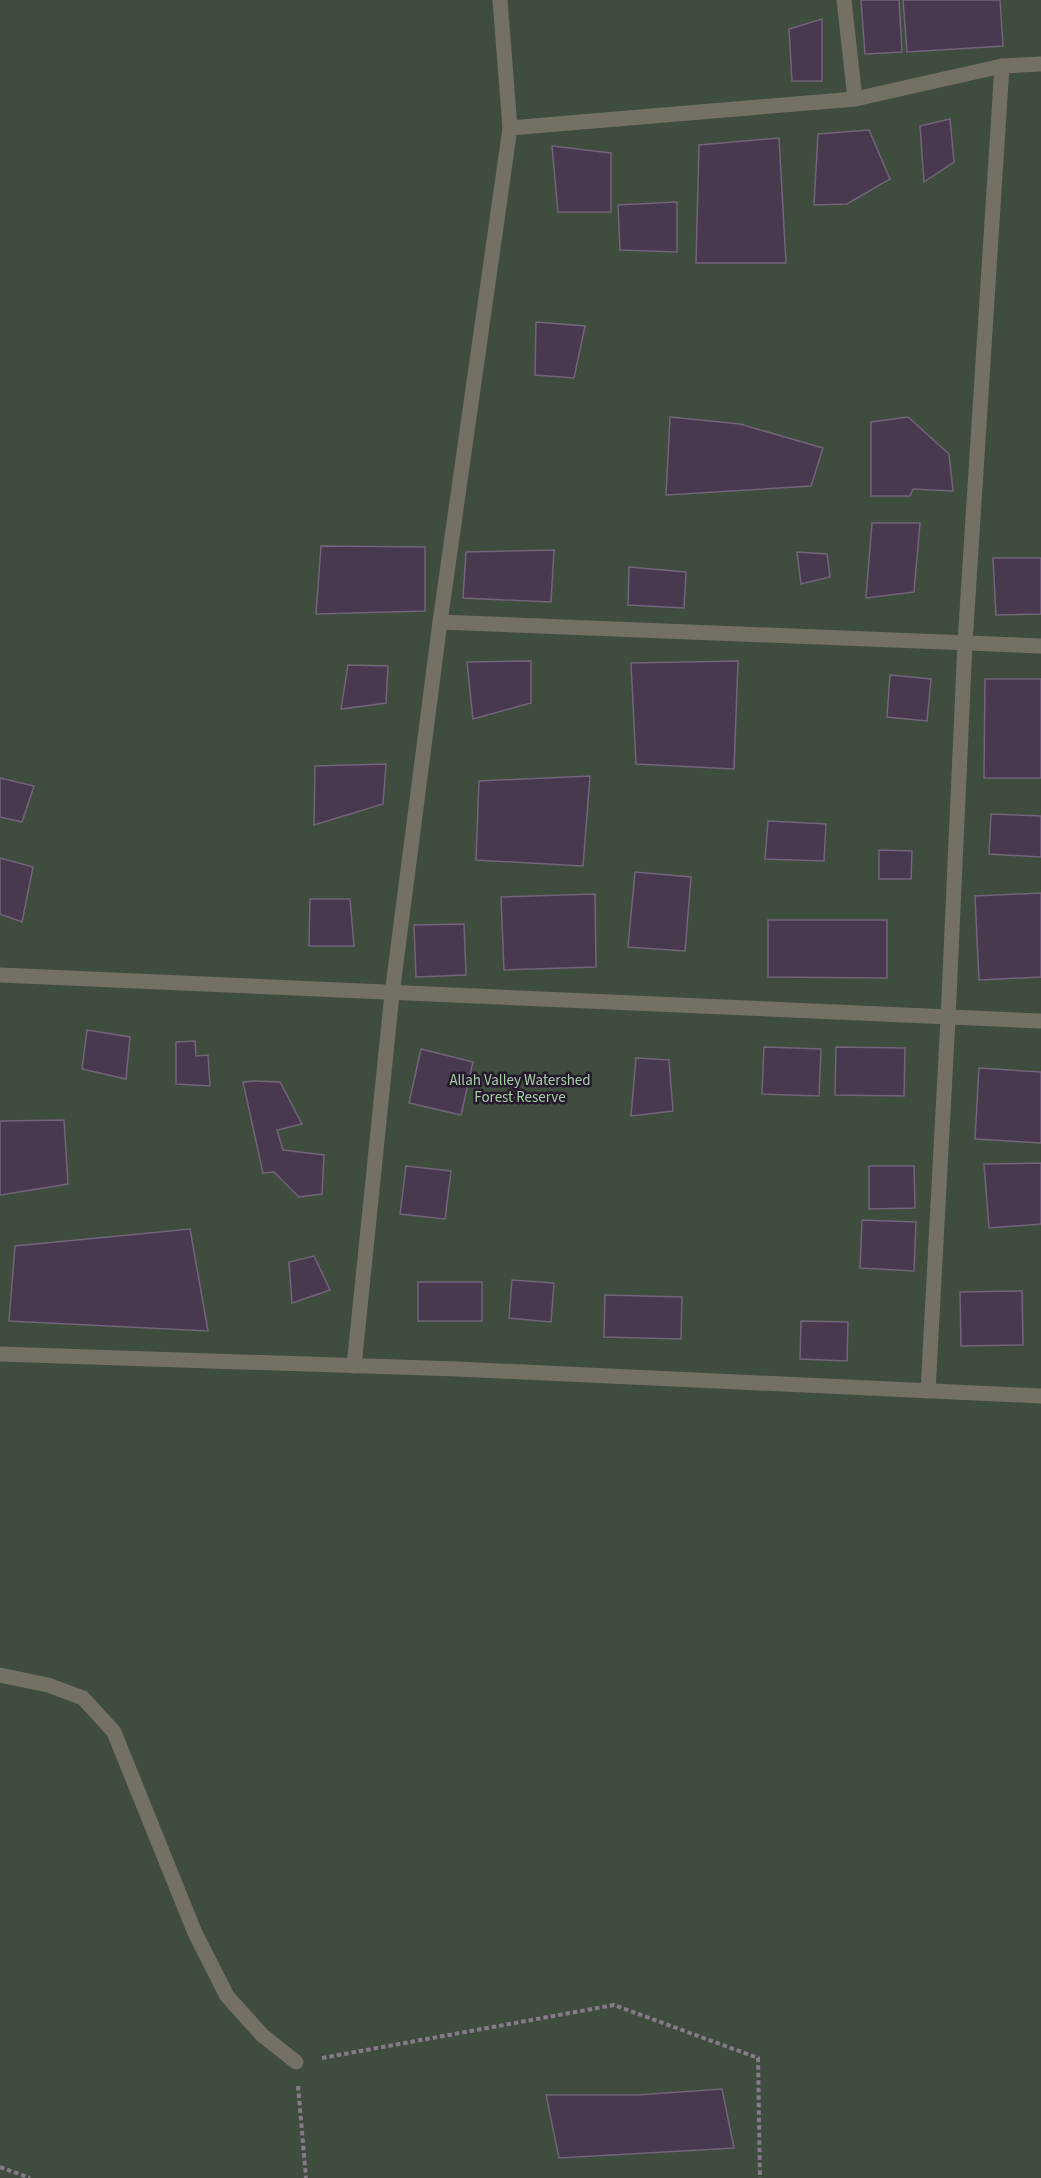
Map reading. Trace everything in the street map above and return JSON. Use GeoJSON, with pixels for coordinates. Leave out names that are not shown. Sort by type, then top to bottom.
{"type":"FeatureCollection","features":[{"type":"Feature","properties":{"kind":"street"},"geometry":{"type":"LineString","coordinates":[[354,1366],[392,994],[440,622],[510,128],[500,0]]}},
{"type":"Feature","properties":{"kind":"street"},"geometry":{"type":"LineString","coordinates":[[844,0],[855,99]]}},
{"type":"Feature","properties":{"kind":"street"},"geometry":{"type":"LineString","coordinates":[[510,128],[855,99],[1002,66],[1041,64]]}},
{"type":"Feature","properties":{"kind":"street"},"geometry":{"type":"LineString","coordinates":[[928,1390],[965,643],[1002,66]]}},
{"type":"Feature","properties":{"kind":"street"},"geometry":{"type":"LineString","coordinates":[[440,622],[1041,646]]}},
{"type":"Feature","properties":{"kind":"street"},"geometry":{"type":"LineString","coordinates":[[0,975],[948,1019],[1041,1021]]}},
{"type":"Feature","properties":{"kind":"street"},"geometry":{"type":"LineString","coordinates":[[0,1354],[354,1366],[1041,1396]]}},
{"type":"Feature","properties":{"kind":"street"},"geometry":{"type":"LineString","coordinates":[[0,1675],[48,1684],[83,1698],[114,1732],[191,1922],[226,1996],[262,2035],[296,2062]]}},
{"type":"Feature","properties":{"kind":"path"},"geometry":{"type":"LineString","coordinates":[[306,2178],[296,2062],[614,2005],[758,2058],[760,2178]]}},
{"type":"Feature","properties":{"kind":"path"},"geometry":{"type":"LineString","coordinates":[[0,2167],[30,2178]]}},
{"type":"Feature","properties":{"kind":"green space","name":"Allah Valley Watershed Forest Reserve"},"geometry":{"type":"Polygon","coordinates":[[[0,0],[1041,0],[1041,2178],[0,2178],[0,0]]]}},
{"type":"Feature","properties":{"kind":"building"},"geometry":{"type":"Polygon","coordinates":[[[861,0],[899,0],[902,52],[865,54],[861,0]]]}},
{"type":"Feature","properties":{"kind":"building"},"geometry":{"type":"Polygon","coordinates":[[[903,0],[1000,0],[1003,46],[907,52],[903,0]]]}},
{"type":"Feature","properties":{"kind":"building"},"geometry":{"type":"Polygon","coordinates":[[[822,19],[822,81],[792,81],[789,29],[822,19]]]}},
{"type":"Feature","properties":{"kind":"building"},"geometry":{"type":"Polygon","coordinates":[[[950,119],[954,162],[924,182],[920,126],[950,119]]]}},
{"type":"Feature","properties":{"kind":"building"},"geometry":{"type":"Polygon","coordinates":[[[869,130],[890,179],[847,204],[814,205],[818,134],[869,130]]]}},
{"type":"Feature","properties":{"kind":"building"},"geometry":{"type":"Polygon","coordinates":[[[779,138],[786,263],[696,263],[699,145],[779,138]]]}},
{"type":"Feature","properties":{"kind":"building"},"geometry":{"type":"Polygon","coordinates":[[[552,146],[611,153],[611,212],[558,212],[552,146]]]}},
{"type":"Feature","properties":{"kind":"building"},"geometry":{"type":"Polygon","coordinates":[[[677,202],[677,252],[620,250],[618,205],[677,202]]]}},
{"type":"Feature","properties":{"kind":"building"},"geometry":{"type":"Polygon","coordinates":[[[536,322],[585,326],[574,378],[535,375],[536,322]]]}},
{"type":"Feature","properties":{"kind":"building"},"geometry":{"type":"Polygon","coordinates":[[[670,417],[740,424],[823,448],[811,486],[666,495],[670,417]]]}},
{"type":"Feature","properties":{"kind":"building"},"geometry":{"type":"Polygon","coordinates":[[[908,417],[949,454],[953,491],[913,489],[910,496],[871,496],[871,422],[908,417]]]}},
{"type":"Feature","properties":{"kind":"building"},"geometry":{"type":"Polygon","coordinates":[[[872,523],[920,523],[914,592],[866,598],[872,523]]]}},
{"type":"Feature","properties":{"kind":"building"},"geometry":{"type":"Polygon","coordinates":[[[321,546],[425,547],[425,611],[316,614],[321,546]]]}},
{"type":"Feature","properties":{"kind":"building"},"geometry":{"type":"Polygon","coordinates":[[[554,550],[551,602],[463,598],[466,552],[554,550]]]}},
{"type":"Feature","properties":{"kind":"building"},"geometry":{"type":"Polygon","coordinates":[[[797,552],[827,554],[830,577],[801,584],[797,552]]]}},
{"type":"Feature","properties":{"kind":"building"},"geometry":{"type":"Polygon","coordinates":[[[993,558],[1041,558],[1041,614],[996,615],[993,558]]]}},
{"type":"Feature","properties":{"kind":"building"},"geometry":{"type":"Polygon","coordinates":[[[629,567],[686,572],[684,608],[628,605],[629,567]]]}},
{"type":"Feature","properties":{"kind":"building"},"geometry":{"type":"Polygon","coordinates":[[[531,661],[531,703],[473,719],[467,662],[531,661]]]}},
{"type":"Feature","properties":{"kind":"building"},"geometry":{"type":"Polygon","coordinates":[[[738,661],[734,769],[636,764],[631,663],[738,661]]]}},
{"type":"Feature","properties":{"kind":"building"},"geometry":{"type":"Polygon","coordinates":[[[348,665],[388,666],[386,703],[341,709],[348,665]]]}},
{"type":"Feature","properties":{"kind":"building"},"geometry":{"type":"Polygon","coordinates":[[[890,675],[931,679],[927,721],[887,717],[890,675]]]}},
{"type":"Feature","properties":{"kind":"building"},"geometry":{"type":"Polygon","coordinates":[[[985,679],[1041,679],[1041,778],[984,778],[985,679]]]}},
{"type":"Feature","properties":{"kind":"building"},"geometry":{"type":"Polygon","coordinates":[[[386,764],[383,804],[314,825],[315,766],[386,764]]]}},
{"type":"Feature","properties":{"kind":"building"},"geometry":{"type":"Polygon","coordinates":[[[590,776],[583,866],[476,860],[479,781],[590,776]]]}},
{"type":"Feature","properties":{"kind":"building"},"geometry":{"type":"Polygon","coordinates":[[[0,778],[34,786],[22,822],[0,817],[0,778]]]}},
{"type":"Feature","properties":{"kind":"building"},"geometry":{"type":"Polygon","coordinates":[[[991,814],[1041,816],[1041,857],[989,854],[991,814]]]}},
{"type":"Feature","properties":{"kind":"building"},"geometry":{"type":"Polygon","coordinates":[[[768,821],[826,824],[824,861],[765,859],[768,821]]]}},
{"type":"Feature","properties":{"kind":"building"},"geometry":{"type":"Polygon","coordinates":[[[879,850],[912,851],[911,879],[879,879],[879,850]]]}},
{"type":"Feature","properties":{"kind":"building"},"geometry":{"type":"Polygon","coordinates":[[[0,858],[33,867],[22,922],[0,914],[0,858]]]}},
{"type":"Feature","properties":{"kind":"building"},"geometry":{"type":"Polygon","coordinates":[[[635,872],[691,877],[685,951],[628,947],[635,872]]]}},
{"type":"Feature","properties":{"kind":"building"},"geometry":{"type":"Polygon","coordinates":[[[1041,893],[1041,977],[979,980],[975,896],[1041,893]]]}},
{"type":"Feature","properties":{"kind":"building"},"geometry":{"type":"Polygon","coordinates":[[[595,894],[596,967],[504,970],[501,897],[595,894]]]}},
{"type":"Feature","properties":{"kind":"building"},"geometry":{"type":"Polygon","coordinates":[[[310,899],[350,899],[354,946],[309,946],[310,899]]]}},
{"type":"Feature","properties":{"kind":"building"},"geometry":{"type":"Polygon","coordinates":[[[768,920],[887,920],[887,978],[768,977],[768,920]]]}},
{"type":"Feature","properties":{"kind":"building"},"geometry":{"type":"Polygon","coordinates":[[[464,924],[466,975],[416,977],[414,925],[464,924]]]}},
{"type":"Feature","properties":{"kind":"building"},"geometry":{"type":"Polygon","coordinates":[[[87,1030],[130,1037],[126,1079],[82,1069],[87,1030]]]}},
{"type":"Feature","properties":{"kind":"building"},"geometry":{"type":"Polygon","coordinates":[[[195,1041],[196,1056],[208,1055],[210,1086],[176,1084],[176,1042],[195,1041]]]}},
{"type":"Feature","properties":{"kind":"building"},"geometry":{"type":"Polygon","coordinates":[[[764,1047],[821,1049],[819,1096],[762,1094],[764,1047]]]}},
{"type":"Feature","properties":{"kind":"building"},"geometry":{"type":"Polygon","coordinates":[[[836,1047],[905,1048],[904,1096],[835,1095],[836,1047]]]}},
{"type":"Feature","properties":{"kind":"building"},"geometry":{"type":"Polygon","coordinates":[[[421,1049],[473,1062],[461,1115],[409,1103],[421,1049]]]}},
{"type":"Feature","properties":{"kind":"building"},"geometry":{"type":"Polygon","coordinates":[[[636,1058],[669,1060],[673,1111],[631,1116],[636,1058]]]}},
{"type":"Feature","properties":{"kind":"building"},"geometry":{"type":"Polygon","coordinates":[[[979,1068],[1041,1072],[1041,1143],[975,1139],[979,1068]]]}},
{"type":"Feature","properties":{"kind":"building"},"geometry":{"type":"Polygon","coordinates":[[[243,1082],[280,1082],[302,1124],[277,1130],[283,1150],[324,1155],[322,1194],[299,1197],[274,1172],[263,1173],[243,1082]]]}},
{"type":"Feature","properties":{"kind":"building"},"geometry":{"type":"Polygon","coordinates":[[[64,1120],[68,1184],[0,1195],[0,1121],[64,1120]]]}},
{"type":"Feature","properties":{"kind":"building"},"geometry":{"type":"Polygon","coordinates":[[[1041,1163],[1041,1224],[989,1228],[984,1164],[1041,1163]]]}},
{"type":"Feature","properties":{"kind":"building"},"geometry":{"type":"Polygon","coordinates":[[[406,1166],[451,1171],[445,1219],[400,1214],[406,1166]]]}},
{"type":"Feature","properties":{"kind":"building"},"geometry":{"type":"Polygon","coordinates":[[[869,1166],[914,1166],[915,1208],[869,1209],[869,1166]]]}},
{"type":"Feature","properties":{"kind":"building"},"geometry":{"type":"Polygon","coordinates":[[[862,1220],[916,1222],[914,1271],[860,1268],[862,1220]]]}},
{"type":"Feature","properties":{"kind":"building"},"geometry":{"type":"Polygon","coordinates":[[[190,1229],[208,1331],[9,1321],[15,1246],[190,1229]]]}},
{"type":"Feature","properties":{"kind":"building"},"geometry":{"type":"Polygon","coordinates":[[[314,1256],[330,1290],[292,1303],[289,1262],[314,1256]]]}},
{"type":"Feature","properties":{"kind":"building"},"geometry":{"type":"Polygon","coordinates":[[[512,1280],[554,1283],[551,1322],[509,1318],[512,1280]]]}},
{"type":"Feature","properties":{"kind":"building"},"geometry":{"type":"Polygon","coordinates":[[[418,1282],[482,1282],[482,1321],[418,1321],[418,1282]]]}},
{"type":"Feature","properties":{"kind":"building"},"geometry":{"type":"Polygon","coordinates":[[[1022,1291],[1023,1345],[961,1346],[960,1292],[1022,1291]]]}},
{"type":"Feature","properties":{"kind":"building"},"geometry":{"type":"Polygon","coordinates":[[[605,1295],[682,1297],[681,1339],[604,1337],[605,1295]]]}},
{"type":"Feature","properties":{"kind":"building"},"geometry":{"type":"Polygon","coordinates":[[[801,1321],[848,1322],[847,1361],[800,1359],[801,1321]]]}},
{"type":"Feature","properties":{"kind":"building"},"geometry":{"type":"Polygon","coordinates":[[[722,2089],[734,2148],[559,2158],[546,2095],[637,2095],[722,2089]]]}}]}
